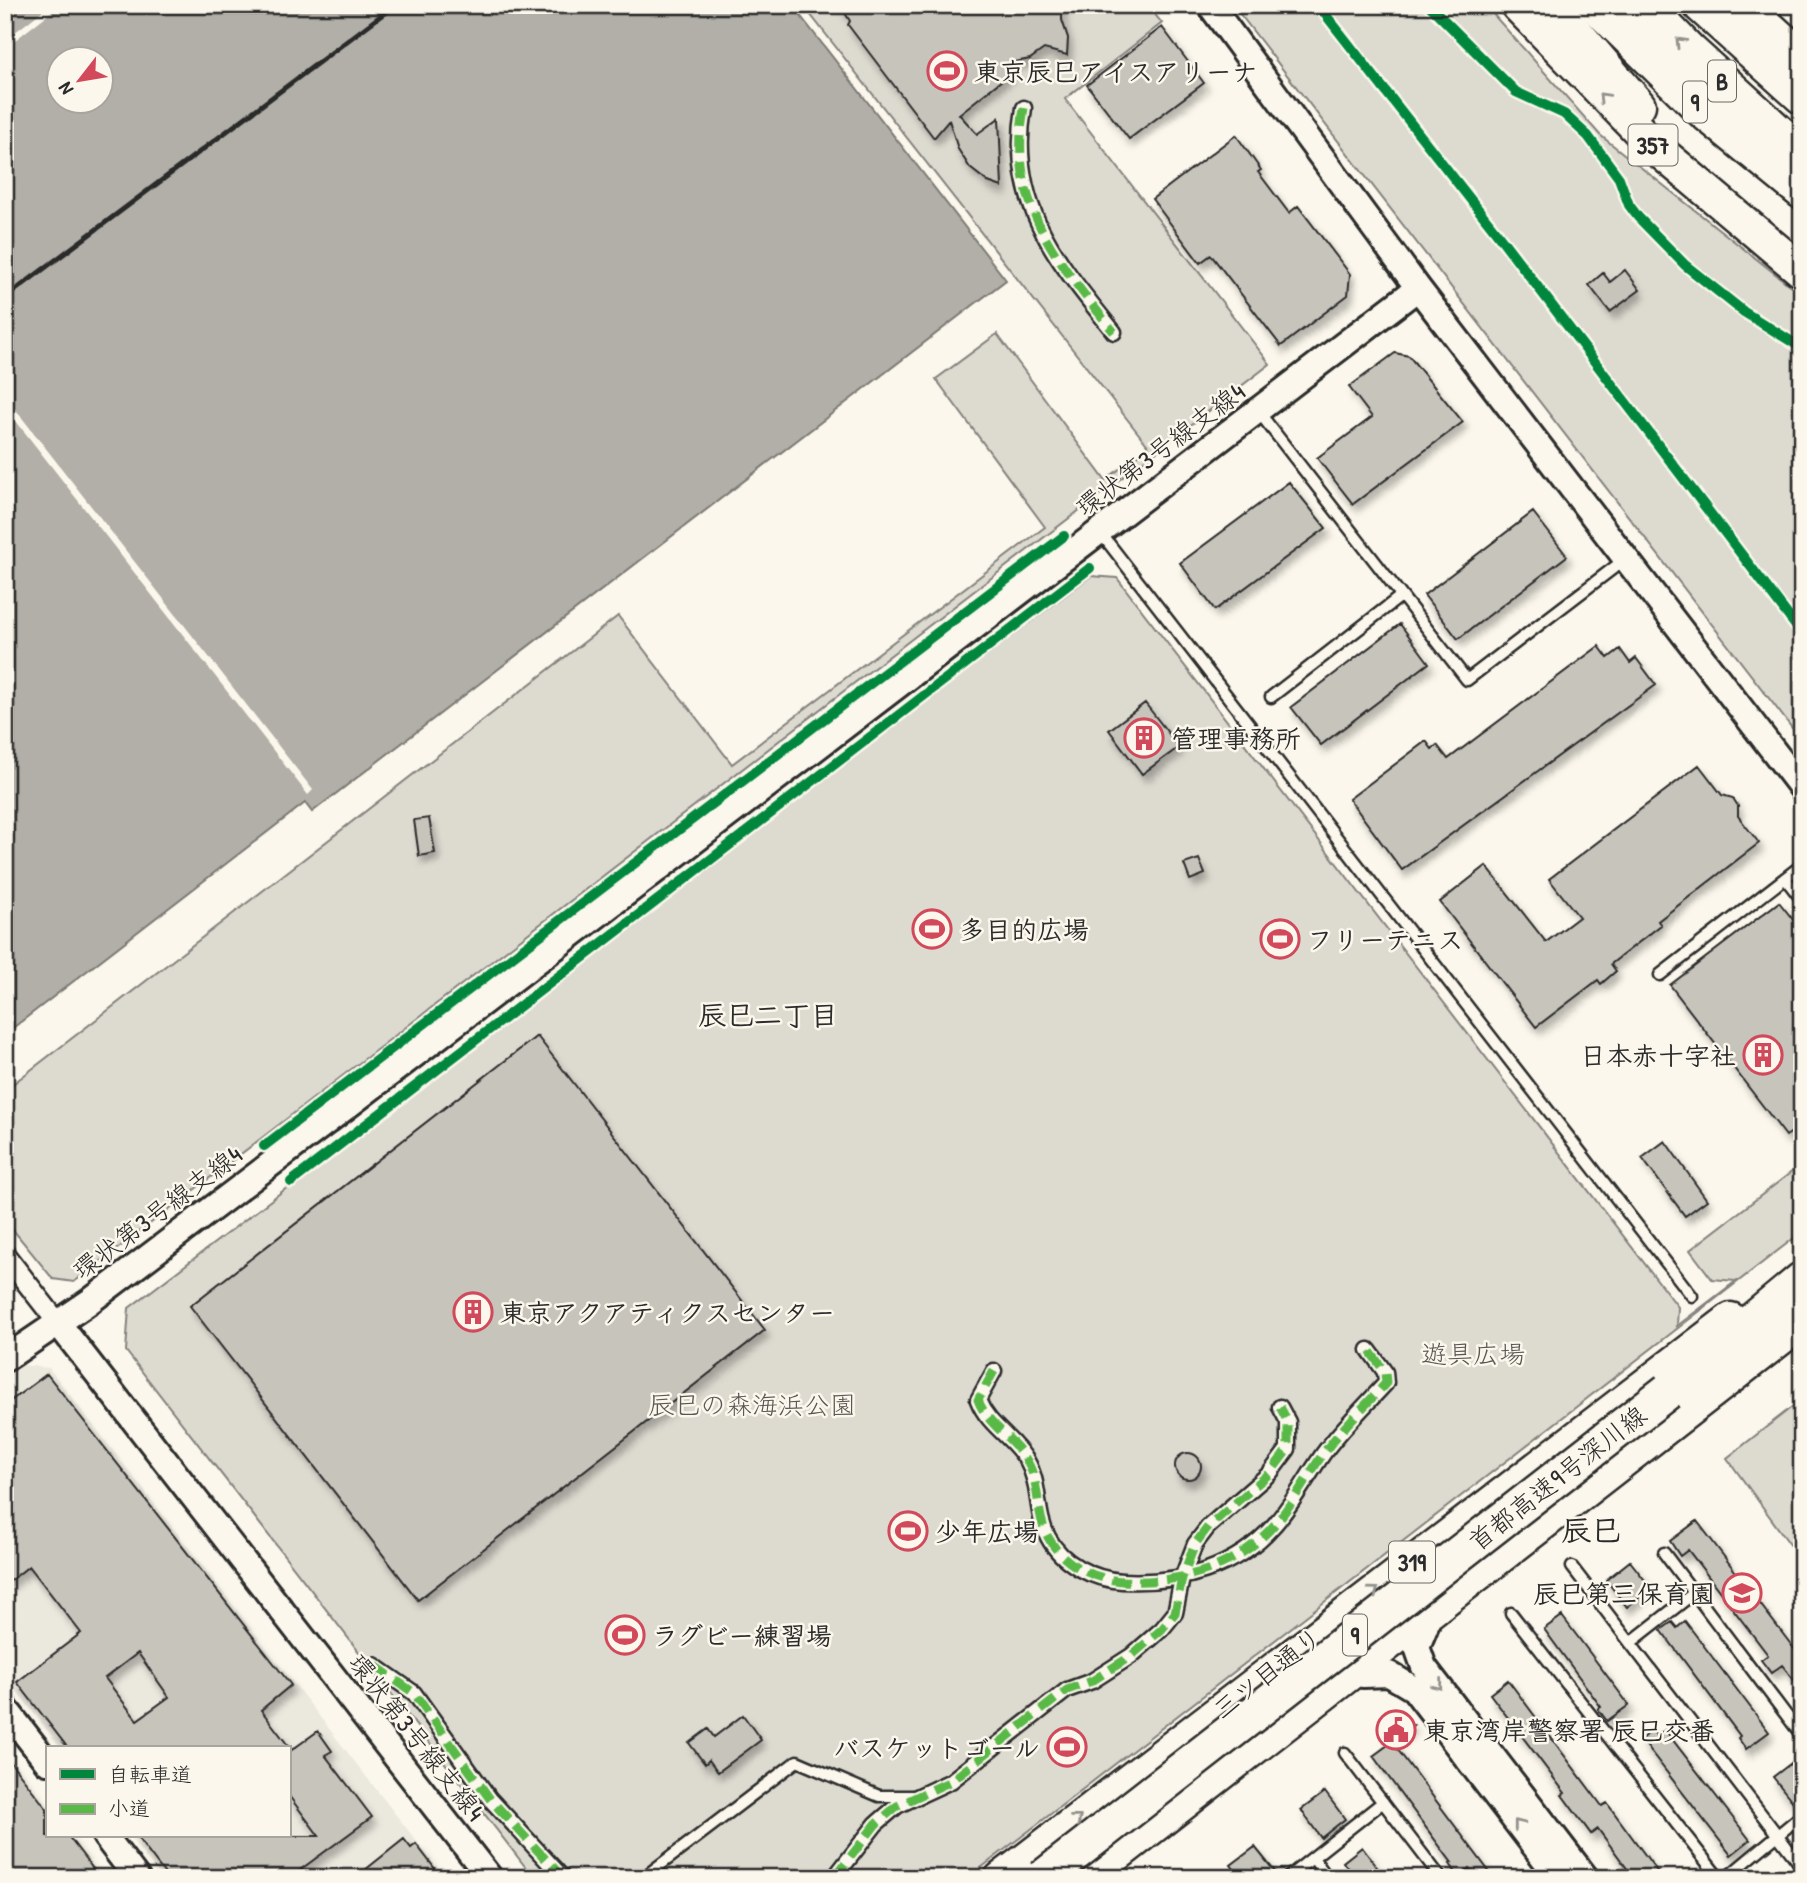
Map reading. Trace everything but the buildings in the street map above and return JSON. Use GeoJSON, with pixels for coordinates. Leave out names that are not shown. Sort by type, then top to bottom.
{"type":"FeatureCollection","features":[{"type":"Feature","properties":{"kind":"highway","name":"357"},"geometry":{"type":"LineString","coordinates":[[1517,5],[1657,149],[1802,271]]}},
{"type":"Feature","properties":{"kind":"highway","name":"357"},"geometry":{"type":"LineString","coordinates":[[1553,5],[1600,62],[1692,161],[1802,257]]}},
{"type":"Feature","properties":{"kind":"highway","name":"9"},"geometry":{"type":"LineString","coordinates":[[1596,5],[1704,111],[1802,191]]}},
{"type":"Feature","properties":{"kind":"highway","name":"B"},"geometry":{"type":"LineString","coordinates":[[1644,5],[1789,150]]}},
{"type":"Feature","properties":{"kind":"highway","name":"B"},"geometry":{"type":"LineString","coordinates":[[1701,5],[1802,96]]}},
{"type":"Feature","properties":{"kind":"highway"},"geometry":{"type":"LineString","coordinates":[[1731,5],[1802,86]]}},
{"type":"Feature","properties":{"kind":"highway"},"geometry":{"type":"LineString","coordinates":[[1743,5],[1802,60]]}},
{"type":"Feature","properties":{"kind":"highway","name":"首都高速9号深川線"},"geometry":{"type":"LineString","coordinates":[[1046,1872],[1668,1391],[1802,1280]]}},
{"type":"Feature","properties":{"kind":"highway"},"geometry":{"type":"LineString","coordinates":[[1685,1410],[1802,1313]]}},
{"type":"Feature","properties":{"kind":"highway","name":"9"},"geometry":{"type":"LineString","coordinates":[[1685,1410],[1802,1320]]}},
{"type":"Feature","properties":{"kind":"highway","name":"首都高速9号深川線"},"geometry":{"type":"LineString","coordinates":[[1046,1872],[1685,1410]]}},
{"type":"Feature","properties":{"kind":"main road","name":"三ツ目通り"},"geometry":{"type":"LineString","coordinates":[[1046,1872],[1802,1264]]}},
{"type":"Feature","properties":{"kind":"main road","name":"三ツ目通り"},"geometry":{"type":"LineString","coordinates":[[1046,1872],[1802,1293]]}},
{"type":"Feature","properties":{"kind":"main road"},"geometry":{"type":"LineString","coordinates":[[1101,1878],[1802,1335]]}},
{"type":"Feature","properties":{"kind":"street"},"geometry":{"type":"LineString","coordinates":[[1210,5],[1418,288],[1802,788]]}},
{"type":"Feature","properties":{"kind":"street"},"geometry":{"type":"LineString","coordinates":[[1024,108],[1020,153],[1034,220],[1055,259],[1114,332]]}},
{"type":"Feature","properties":{"kind":"street","name":"環状第3号線支線4"},"geometry":{"type":"LineString","coordinates":[[490,1878],[58,1323],[425,1047],[1418,288]]}},
{"type":"Feature","properties":{"kind":"street"},"geometry":{"type":"LineString","coordinates":[[5,1255],[58,1323],[5,1359]]}},
{"type":"Feature","properties":{"kind":"street"},"geometry":{"type":"LineString","coordinates":[[994,1371],[978,1400],[984,1416],[1014,1442],[1028,1462],[1037,1485],[1040,1513],[1048,1538],[1063,1556],[1085,1573],[1114,1580],[1144,1582],[1205,1573],[1232,1559],[1275,1524],[1324,1452],[1386,1382],[1385,1372],[1369,1350]]}},
{"type":"Feature","properties":{"kind":"street"},"geometry":{"type":"LineString","coordinates":[[834,1878],[876,1824],[913,1796],[951,1781],[1067,1689],[1092,1681],[1131,1656],[1162,1629],[1175,1613],[1181,1578],[1195,1544],[1208,1527],[1270,1473],[1288,1449],[1288,1422],[1280,1407]]}},
{"type":"Feature","properties":{"kind":"street"},"geometry":{"type":"LineString","coordinates":[[1426,1625],[1417,1647],[1424,1667],[1586,1878]]}},
{"type":"Feature","properties":{"kind":"street"},"geometry":{"type":"LineString","coordinates":[[374,1664],[414,1693],[490,1799],[563,1878]]}},
{"type":"Feature","properties":{"kind":"street"},"geometry":{"type":"LineString","coordinates":[[1363,1675],[1389,1674],[1414,1689],[1559,1878]]}},
{"type":"Feature","properties":{"kind":"street"},"geometry":{"type":"LineString","coordinates":[[5,1708],[46,1761]]}},
{"type":"Feature","properties":{"kind":"street"},"geometry":{"type":"LineString","coordinates":[[107,1838],[137,1878]]}},
{"type":"Feature","properties":{"kind":"lane"},"geometry":{"type":"LineString","coordinates":[[1663,72],[1699,89]]}},
{"type":"Feature","properties":{"kind":"lane"},"geometry":{"type":"LineString","coordinates":[[1789,150],[1802,167]]}},
{"type":"Feature","properties":{"kind":"lane"},"geometry":{"type":"LineString","coordinates":[[1258,411],[1467,680],[1625,560]]}},
{"type":"Feature","properties":{"kind":"lane"},"geometry":{"type":"LineString","coordinates":[[1100,532],[1692,1296]]}},
{"type":"Feature","properties":{"kind":"lane"},"geometry":{"type":"LineString","coordinates":[[1271,697],[1401,596]]}},
{"type":"Feature","properties":{"kind":"lane"},"geometry":{"type":"LineString","coordinates":[[1660,975],[1802,865]]}},
{"type":"Feature","properties":{"kind":"lane"},"geometry":{"type":"LineString","coordinates":[[1785,878],[1802,900]]}},
{"type":"Feature","properties":{"kind":"lane"},"geometry":{"type":"LineString","coordinates":[[1664,1553],[1802,1736]]}},
{"type":"Feature","properties":{"kind":"lane"},"geometry":{"type":"LineString","coordinates":[[1572,1567],[1802,1867]]}},
{"type":"Feature","properties":{"kind":"lane"},"geometry":{"type":"LineString","coordinates":[[1630,1643],[1694,1593]]}},
{"type":"Feature","properties":{"kind":"lane"},"geometry":{"type":"LineString","coordinates":[[1511,1613],[1719,1878]]}},
{"type":"Feature","properties":{"kind":"lane"},"geometry":{"type":"LineString","coordinates":[[1345,1753],[1441,1878]]}},
{"type":"Feature","properties":{"kind":"lane"},"geometry":{"type":"LineString","coordinates":[[643,1878],[797,1761],[879,1796],[913,1796]]}},
{"type":"Feature","properties":{"kind":"lane"},"geometry":{"type":"LineString","coordinates":[[1287,1878],[1383,1802]]}},
{"type":"Feature","properties":{"kind":"lane"},"geometry":{"type":"LineString","coordinates":[[1726,1878],[1802,1815]]}},
{"type":"Feature","properties":{"kind":"lane"},"geometry":{"type":"LineString","coordinates":[[1313,1858],[1328,1878]]}},
{"type":"Feature","properties":{"kind":"shaded area"},"geometry":{"type":"Polygon","coordinates":[[[5,5],[792,5],[1006,280],[312,812],[305,803],[5,1034],[5,5]]]}},
{"type":"Feature","properties":{"kind":"shaded area"},"geometry":{"type":"Polygon","coordinates":[[[22,1365],[49,1368],[445,1878],[162,1878],[131,1838],[290,1838],[290,1746],[59,1746],[5,1676],[5,1378],[22,1365]]]}},
{"type":"Feature","properties":{"kind":"green space"},"geometry":{"type":"Polygon","coordinates":[[[803,5],[1147,5],[1162,23],[1065,99],[1270,364],[74,1282],[53,1279],[5,1220],[5,1090],[618,616],[732,764],[1045,527],[936,379],[997,334],[1105,480],[1149,447],[803,5]]]}},
{"type":"Feature","properties":{"kind":"green space"},"geometry":{"type":"Polygon","coordinates":[[[1233,5],[1485,5],[1600,135],[1802,295],[1802,741],[1233,5]]]}},
{"type":"Feature","properties":{"kind":"green space","name":"辰巳の森海浜公園"},"geometry":{"type":"Polygon","coordinates":[[[1091,576],[1117,578],[1678,1307],[1677,1326],[1736,1281],[1712,1279],[1690,1250],[1802,1164],[1802,1232],[968,1878],[534,1878],[126,1351],[129,1308],[1091,576]]]}},
{"type":"Feature","properties":{"kind":"green space"},"geometry":{"type":"Polygon","coordinates":[[[1802,1399],[1802,1561],[1727,1458],[1802,1399]]]}},
{"type":"Feature","properties":{"kind":"pier"},"geometry":{"type":"Polygon","coordinates":[[[50,5],[60,5],[5,48],[5,40],[50,5]]]}},
{"type":"Feature","properties":{"kind":"pier"},"geometry":{"type":"Polygon","coordinates":[[[5,396],[313,790],[308,795],[5,407],[5,396]]]}},
{"type":"Feature","properties":{"kind":"railway"},"geometry":{"type":"LineString","coordinates":[[5,298],[395,5]]}},
{"type":"Feature","properties":{"kind":"marked path"},"geometry":{"type":"LineString","coordinates":[[1024,108],[1021,142],[1023,174],[1030,203],[1056,256],[1114,332]]}},
{"type":"Feature","properties":{"kind":"marked path"},"geometry":{"type":"LineString","coordinates":[[994,1371],[978,1400],[988,1417],[1027,1461],[1034,1480],[1044,1528],[1054,1547],[1079,1568],[1100,1577],[1122,1581],[1165,1580],[1206,1571],[1225,1563],[1260,1539],[1275,1524],[1330,1445],[1386,1383],[1385,1372],[1369,1350]]}},
{"type":"Feature","properties":{"kind":"marked path"},"geometry":{"type":"LineString","coordinates":[[834,1878],[876,1824],[897,1806],[951,1781],[1067,1690],[1092,1681],[1131,1656],[1162,1629],[1175,1613],[1182,1578],[1195,1544],[1208,1527],[1270,1473],[1288,1449],[1288,1422],[1280,1407]]}},
{"type":"Feature","properties":{"kind":"marked path"},"geometry":{"type":"LineString","coordinates":[[374,1665],[414,1693],[490,1799],[563,1878]]}},
{"type":"Feature","properties":{"kind":"cycle path"},"geometry":{"type":"LineString","coordinates":[[1318,5],[1496,232],[1802,634]]}},
{"type":"Feature","properties":{"kind":"cycle path"},"geometry":{"type":"LineString","coordinates":[[1429,5],[1516,92],[1564,114],[1588,136],[1619,178],[1629,205],[1638,217],[1685,265],[1744,312],[1802,348]]}},
{"type":"Feature","properties":{"kind":"cycle path"},"geometry":{"type":"LineString","coordinates":[[264,1146],[1064,536]]}},
{"type":"Feature","properties":{"kind":"cycle path"},"geometry":{"type":"LineString","coordinates":[[291,1182],[1090,568]]}},
{"type":"Feature","properties":{"kind":"place","name":"東京辰巳アイスアリーナ"},"geometry":{"type":"Point","coordinates":[947,71]}},
{"type":"Feature","properties":{"kind":"place","name":"管理事務所"},"geometry":{"type":"Point","coordinates":[1144,738]}},
{"type":"Feature","properties":{"kind":"place","name":"多目的広場"},"geometry":{"type":"Point","coordinates":[932,929]}},
{"type":"Feature","properties":{"kind":"place","name":"フリーテニス"},"geometry":{"type":"Point","coordinates":[1280,939]}},
{"type":"Feature","properties":{"kind":"place","name":"日本赤十字社"},"geometry":{"type":"Point","coordinates":[1763,1055]}},
{"type":"Feature","properties":{"kind":"place","name":"東京アクアティクスセンター"},"geometry":{"type":"Point","coordinates":[473,1312]}},
{"type":"Feature","properties":{"kind":"place","name":"少年広場"},"geometry":{"type":"Point","coordinates":[908,1531]}},
{"type":"Feature","properties":{"kind":"place","name":"辰巳第三保育園"},"geometry":{"type":"Point","coordinates":[1742,1593]}},
{"type":"Feature","properties":{"kind":"place","name":"ラグビー練習場"},"geometry":{"type":"Point","coordinates":[625,1635]}},
{"type":"Feature","properties":{"kind":"place","name":"東京湾岸警察署 辰巳交番"},"geometry":{"type":"Point","coordinates":[1396,1730]}},
{"type":"Feature","properties":{"kind":"place","name":"バスケットゴール"},"geometry":{"type":"Point","coordinates":[1067,1747]}},
{"type":"Feature","properties":{"kind":"district","name":"辰巳二丁目"},"geometry":{"type":"Point","coordinates":[768,1015]}},
{"type":"Feature","properties":{"kind":"district","name":"辰巳"},"geometry":{"type":"Point","coordinates":[1591,1530]}},
{"type":"Feature","properties":{"kind":"park label","name":"遊具広場"},"geometry":{"type":"Point","coordinates":[1473,1353]}}]}
